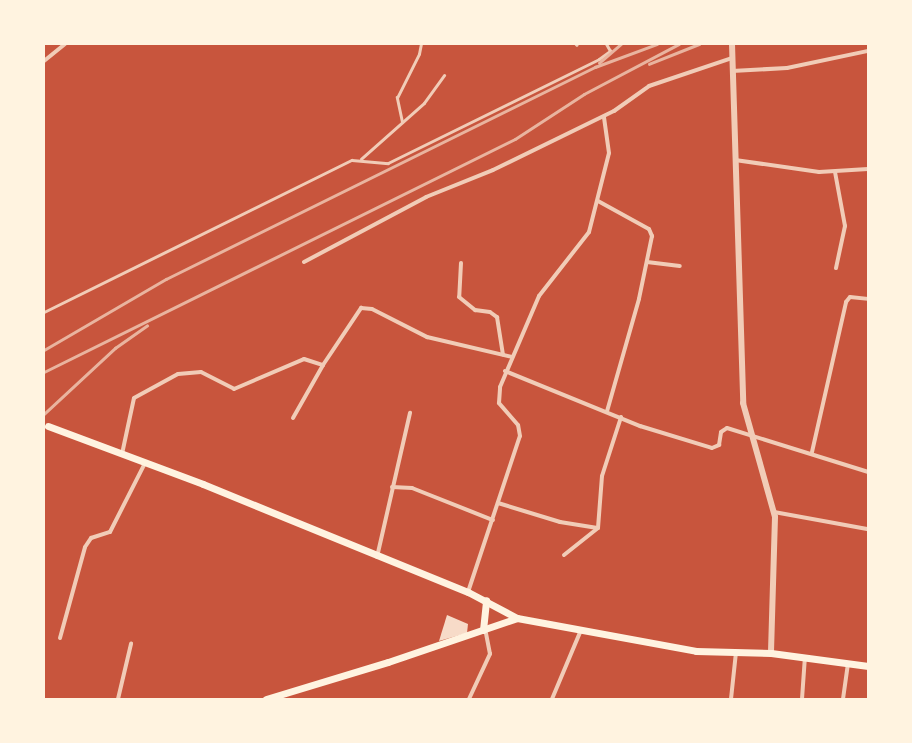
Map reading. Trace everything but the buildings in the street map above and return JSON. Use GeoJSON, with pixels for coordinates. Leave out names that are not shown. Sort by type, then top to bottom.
{"type":"FeatureCollection","features":[{"type":"Feature","properties":{"kind":"main road"},"geometry":{"type":"LineString","coordinates":[[46,425],[468,592],[486,600],[517,618],[696,651],[771,653],[805,660],[868,666]]}},
{"type":"Feature","properties":{"kind":"main road"},"geometry":{"type":"LineString","coordinates":[[484,629],[486,600]]}},
{"type":"Feature","properties":{"kind":"main road"},"geometry":{"type":"LineString","coordinates":[[266,699],[517,618]]}},
{"type":"Feature","properties":{"kind":"street"},"geometry":{"type":"LineString","coordinates":[[44,61],[66,44]]}},
{"type":"Feature","properties":{"kind":"street"},"geometry":{"type":"LineString","coordinates":[[732,44],[743,403],[774,512],[776,560],[771,653]]}},
{"type":"Feature","properties":{"kind":"street"},"geometry":{"type":"LineString","coordinates":[[732,72],[787,68],[868,51]]}},
{"type":"Feature","properties":{"kind":"street"},"geometry":{"type":"LineString","coordinates":[[304,262],[426,198],[493,170],[604,116],[649,86],[732,58]]}},
{"type":"Feature","properties":{"kind":"street"},"geometry":{"type":"LineString","coordinates":[[468,592],[520,436],[518,425],[499,403],[505,371],[539,296],[589,232],[609,153],[604,116]]}},
{"type":"Feature","properties":{"kind":"street"},"geometry":{"type":"LineString","coordinates":[[735,160],[835,172],[868,169]]}},
{"type":"Feature","properties":{"kind":"street"},"geometry":{"type":"LineString","coordinates":[[835,172],[845,226],[836,268]]}},
{"type":"Feature","properties":{"kind":"street"},"geometry":{"type":"LineString","coordinates":[[598,201],[652,232],[646,262],[607,411]]}},
{"type":"Feature","properties":{"kind":"street"},"geometry":{"type":"LineString","coordinates":[[646,262],[680,266]]}},
{"type":"Feature","properties":{"kind":"street"},"geometry":{"type":"LineString","coordinates":[[461,263],[459,297],[475,310],[490,312],[497,317],[503,355]]}},
{"type":"Feature","properties":{"kind":"street"},"geometry":{"type":"LineString","coordinates":[[812,452],[846,302],[850,297],[868,299]]}},
{"type":"Feature","properties":{"kind":"street"},"geometry":{"type":"LineString","coordinates":[[293,418],[323,365],[357,311],[365,307],[427,337],[512,357]]}},
{"type":"Feature","properties":{"kind":"street"},"geometry":{"type":"LineString","coordinates":[[122,454],[134,398],[178,374],[201,372],[234,389],[304,359],[323,365]]}},
{"type":"Feature","properties":{"kind":"street"},"geometry":{"type":"LineString","coordinates":[[505,371],[621,417],[712,448],[719,445],[723,429],[752,433],[868,472]]}},
{"type":"Feature","properties":{"kind":"street"},"geometry":{"type":"LineString","coordinates":[[377,557],[410,413]]}},
{"type":"Feature","properties":{"kind":"street"},"geometry":{"type":"LineString","coordinates":[[564,555],[598,528],[602,476],[621,417]]}},
{"type":"Feature","properties":{"kind":"street"},"geometry":{"type":"LineString","coordinates":[[60,638],[85,547],[91,538],[110,532],[145,463]]}},
{"type":"Feature","properties":{"kind":"street"},"geometry":{"type":"LineString","coordinates":[[392,487],[412,488],[493,520]]}},
{"type":"Feature","properties":{"kind":"street"},"geometry":{"type":"LineString","coordinates":[[498,503],[560,522],[598,528]]}},
{"type":"Feature","properties":{"kind":"street"},"geometry":{"type":"LineString","coordinates":[[774,512],[868,529]]}},
{"type":"Feature","properties":{"kind":"street"},"geometry":{"type":"LineString","coordinates":[[469,699],[490,654],[484,629]]}},
{"type":"Feature","properties":{"kind":"street"},"geometry":{"type":"LineString","coordinates":[[552,699],[581,630]]}},
{"type":"Feature","properties":{"kind":"street"},"geometry":{"type":"LineString","coordinates":[[118,699],[131,644]]}},
{"type":"Feature","properties":{"kind":"street"},"geometry":{"type":"LineString","coordinates":[[731,699],[736,652]]}},
{"type":"Feature","properties":{"kind":"street"},"geometry":{"type":"LineString","coordinates":[[802,699],[805,660]]}},
{"type":"Feature","properties":{"kind":"street"},"geometry":{"type":"LineString","coordinates":[[843,699],[848,663]]}},
{"type":"Feature","properties":{"kind":"lane"},"geometry":{"type":"LineString","coordinates":[[402,122],[397,98],[419,54],[421,44]]}},
{"type":"Feature","properties":{"kind":"lane"},"geometry":{"type":"LineString","coordinates":[[360,159],[388,163],[599,59],[610,51],[606,44]]}},
{"type":"Feature","properties":{"kind":"lane"},"geometry":{"type":"LineString","coordinates":[[44,312],[230,218],[360,159],[424,103],[444,75]]}},
{"type":"Feature","properties":{"kind":"railway"},"geometry":{"type":"LineString","coordinates":[[599,63],[621,44]]}},
{"type":"Feature","properties":{"kind":"railway"},"geometry":{"type":"LineString","coordinates":[[44,350],[166,279],[595,67],[657,44]]}},
{"type":"Feature","properties":{"kind":"railway"},"geometry":{"type":"LineString","coordinates":[[44,372],[515,139],[584,94],[679,44]]}},
{"type":"Feature","properties":{"kind":"railway"},"geometry":{"type":"LineString","coordinates":[[649,64],[699,44]]}},
{"type":"Feature","properties":{"kind":"railway"},"geometry":{"type":"LineString","coordinates":[[44,414],[115,348],[147,326]]}}]}
